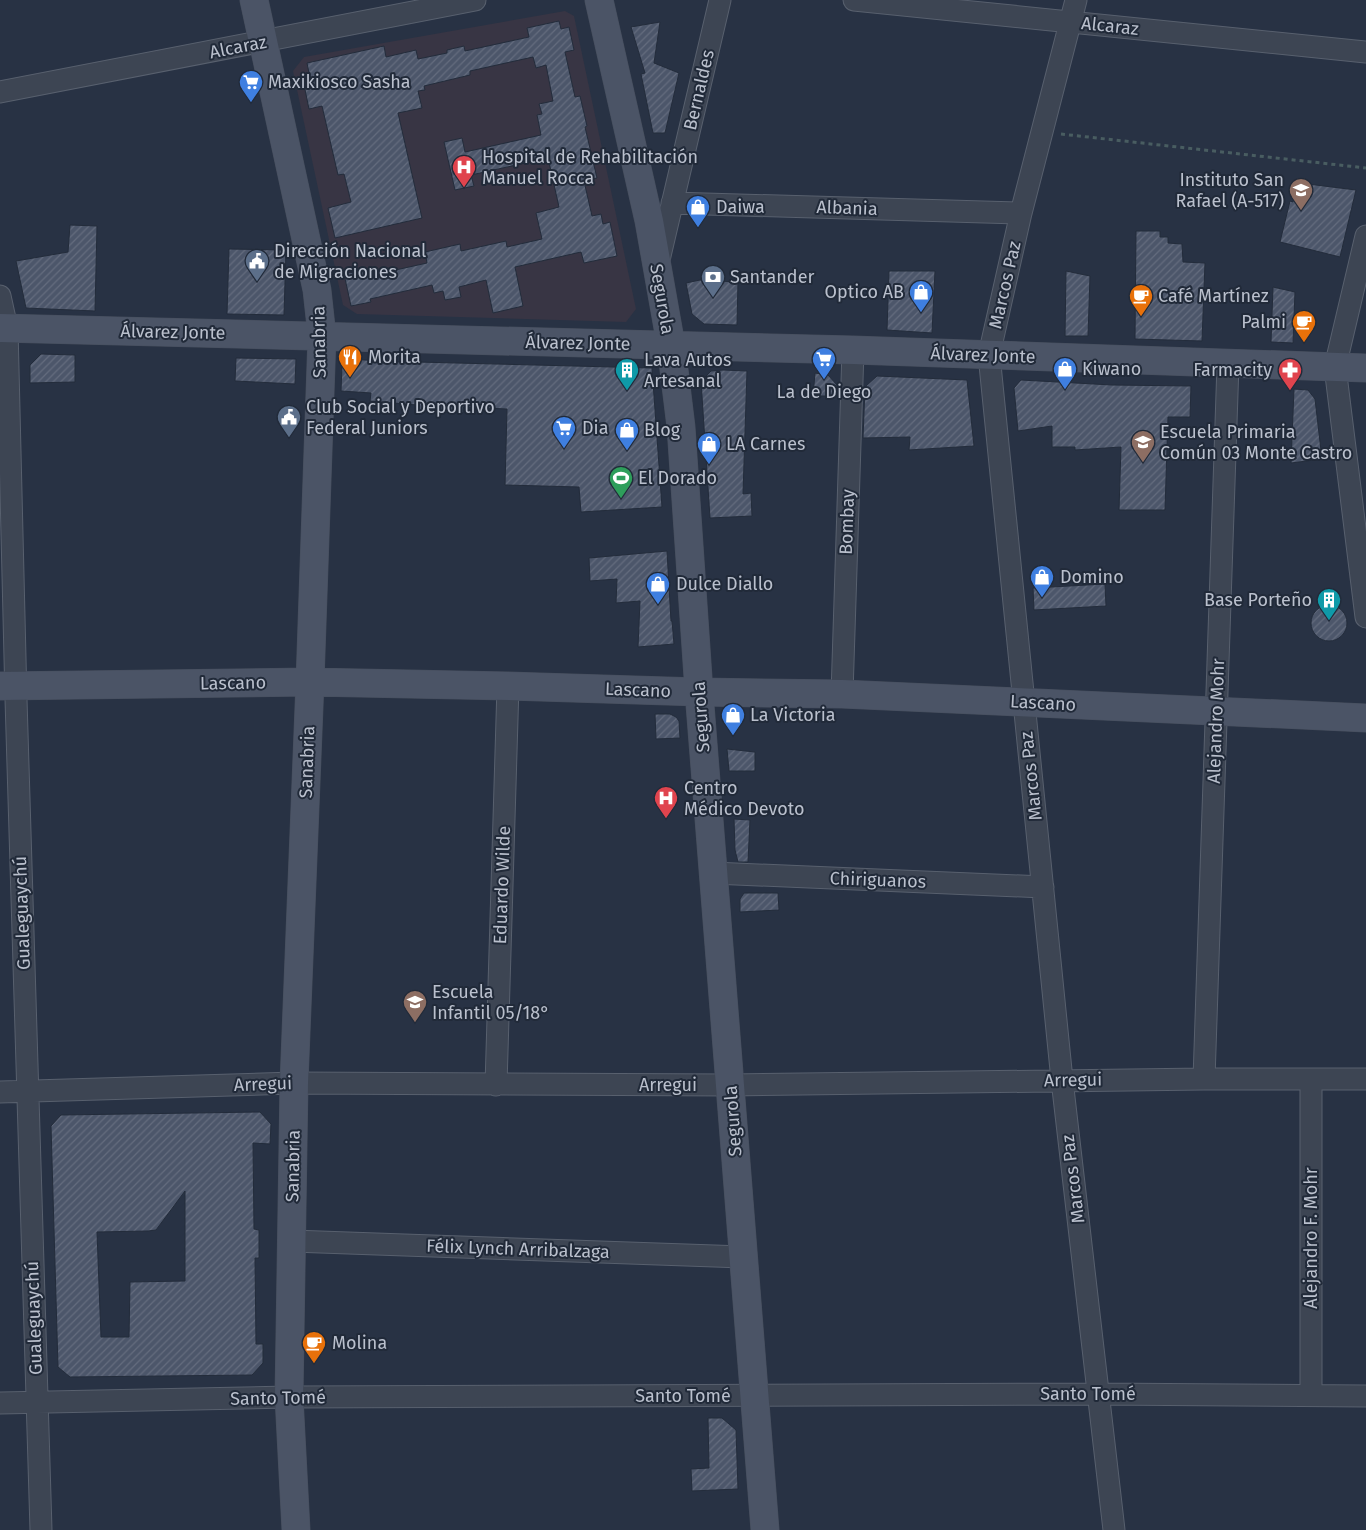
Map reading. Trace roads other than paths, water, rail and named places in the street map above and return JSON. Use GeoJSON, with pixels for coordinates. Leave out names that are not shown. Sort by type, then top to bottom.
{"type":"FeatureCollection","features":[{"type":"Feature","properties":{"kind":"street","name":"Sanabria"},"geometry":{"type":"LineString","coordinates":[[254,0],[317,290],[322,336],[294,1083],[289,1397],[296,1530]]}},
{"type":"Feature","properties":{"kind":"street","name":"Alcaraz"},"geometry":{"type":"LineString","coordinates":[[0,92],[476,0]]}},
{"type":"Feature","properties":{"kind":"street","name":"Segurola"},"geometry":{"type":"LineString","coordinates":[[599,0],[636,159],[657,268],[671,345],[681,427],[699,692],[765,1530]]}},
{"type":"Feature","properties":{"kind":"street","name":"Bernaldes"},"geometry":{"type":"LineString","coordinates":[[657,268],[720,0]]}},
{"type":"Feature","properties":{"kind":"street","name":"Alcaraz"},"geometry":{"type":"LineString","coordinates":[[854,0],[1366,52]]}},
{"type":"Feature","properties":{"kind":"street","name":"Marcos Paz"},"geometry":{"type":"LineString","coordinates":[[1076,0],[1021,213],[988,355],[1062,1080],[1114,1530]]}},
{"type":"Feature","properties":{"kind":"street","name":"Albania"},"geometry":{"type":"LineString","coordinates":[[672,203],[1021,213]]}},
{"type":"Feature","properties":{"kind":"street"},"geometry":{"type":"LineString","coordinates":[[1366,236],[1335,368],[1366,617]]}},
{"type":"Feature","properties":{"kind":"street","name":"Gualeguaychú"},"geometry":{"type":"LineString","coordinates":[[0,296],[3,328],[8,686],[28,1091],[41,1530]]}},
{"type":"Feature","properties":{"kind":"street","name":"Álvarez Jonte"},"geometry":{"type":"LineString","coordinates":[[3,328],[853,350],[1366,368]]}},
{"type":"Feature","properties":{"kind":"street","name":"Bombay"},"geometry":{"type":"LineString","coordinates":[[842,694],[853,350]]}},
{"type":"Feature","properties":{"kind":"street","name":"Alejandro Mohr"},"geometry":{"type":"LineString","coordinates":[[1204,1079],[1228,364]]}},
{"type":"Feature","properties":{"kind":"street","name":"Lascano"},"geometry":{"type":"LineString","coordinates":[[8,686],[310,682],[508,686],[842,694],[1366,718]]}},
{"type":"Feature","properties":{"kind":"street","name":"Eduardo Wilde"},"geometry":{"type":"LineString","coordinates":[[496,1085],[508,686]]}},
{"type":"Feature","properties":{"kind":"street","name":"Chiriguanos"},"geometry":{"type":"LineString","coordinates":[[713,873],[1042,887]]}},
{"type":"Feature","properties":{"kind":"street","name":"Arregui"},"geometry":{"type":"LineString","coordinates":[[0,1092],[294,1083],[731,1085],[1062,1080],[1366,1080]]}},
{"type":"Feature","properties":{"kind":"street","name":"Alejandro F. Mohr"},"geometry":{"type":"LineString","coordinates":[[1311,1395],[1312,1080]]}},
{"type":"Feature","properties":{"kind":"street","name":"Félix Lynch Arribalzaga"},"geometry":{"type":"LineString","coordinates":[[292,1241],[744,1257]]}},
{"type":"Feature","properties":{"kind":"street","name":"Santo Tomé"},"geometry":{"type":"LineString","coordinates":[[0,1403],[289,1397],[1098,1394],[1366,1396]]}},
{"type":"Feature","properties":{"kind":"place","name":"Maxikiosco Sasha"},"geometry":{"type":"Point","coordinates":[251,103]}},
{"type":"Feature","properties":{"kind":"place","name":"Hospital de Rehabilitación Manuel Rocca"},"geometry":{"type":"Point","coordinates":[464,188]}},
{"type":"Feature","properties":{"kind":"place","name":"Instituto San Rafael (A-517)"},"geometry":{"type":"Point","coordinates":[1301,211]}},
{"type":"Feature","properties":{"kind":"place","name":"Daiwa"},"geometry":{"type":"Point","coordinates":[698,228]}},
{"type":"Feature","properties":{"kind":"place","name":"Dirección Nacional de Migraciones"},"geometry":{"type":"Point","coordinates":[257,282]}},
{"type":"Feature","properties":{"kind":"place","name":"Santander"},"geometry":{"type":"Point","coordinates":[713,298]}},
{"type":"Feature","properties":{"kind":"place","name":"Optico AB"},"geometry":{"type":"Point","coordinates":[921,313]}},
{"type":"Feature","properties":{"kind":"place","name":"Café Martínez"},"geometry":{"type":"Point","coordinates":[1141,317]}},
{"type":"Feature","properties":{"kind":"place","name":"Palmi"},"geometry":{"type":"Point","coordinates":[1304,343]}},
{"type":"Feature","properties":{"kind":"place","name":"Morita"},"geometry":{"type":"Point","coordinates":[350,378]}},
{"type":"Feature","properties":{"kind":"place","name":"La de Diego"},"geometry":{"type":"Point","coordinates":[824,380]}},
{"type":"Feature","properties":{"kind":"place","name":"Kiwano"},"geometry":{"type":"Point","coordinates":[1065,390]}},
{"type":"Feature","properties":{"kind":"place","name":"Lava Autos Artesanal"},"geometry":{"type":"Point","coordinates":[627,391]}},
{"type":"Feature","properties":{"kind":"place","name":"Farmacity"},"geometry":{"type":"Point","coordinates":[1290,391]}},
{"type":"Feature","properties":{"kind":"place","name":"Club Social y Deportivo Federal Juniors"},"geometry":{"type":"Point","coordinates":[289,438]}},
{"type":"Feature","properties":{"kind":"place","name":"Dia"},"geometry":{"type":"Point","coordinates":[564,449]}},
{"type":"Feature","properties":{"kind":"place","name":"Blog"},"geometry":{"type":"Point","coordinates":[627,451]}},
{"type":"Feature","properties":{"kind":"place","name":"Escuela Primaria Común 03 Monte Castro"},"geometry":{"type":"Point","coordinates":[1143,463]}},
{"type":"Feature","properties":{"kind":"place","name":"LA Carnes"},"geometry":{"type":"Point","coordinates":[709,465]}},
{"type":"Feature","properties":{"kind":"place","name":"El Dorado"},"geometry":{"type":"Point","coordinates":[621,499]}},
{"type":"Feature","properties":{"kind":"place","name":"Domino"},"geometry":{"type":"Point","coordinates":[1042,598]}},
{"type":"Feature","properties":{"kind":"place","name":"Dulce Diallo"},"geometry":{"type":"Point","coordinates":[658,605]}},
{"type":"Feature","properties":{"kind":"place","name":"Base Porteño"},"geometry":{"type":"Point","coordinates":[1329,621]}},
{"type":"Feature","properties":{"kind":"place","name":"La Victoria"},"geometry":{"type":"Point","coordinates":[733,736]}},
{"type":"Feature","properties":{"kind":"place","name":"Centro Médico Devoto"},"geometry":{"type":"Point","coordinates":[666,819]}},
{"type":"Feature","properties":{"kind":"place","name":"Escuela Infantil 05/18°"},"geometry":{"type":"Point","coordinates":[415,1023]}},
{"type":"Feature","properties":{"kind":"place","name":"Molina"},"geometry":{"type":"Point","coordinates":[314,1364]}}]}
